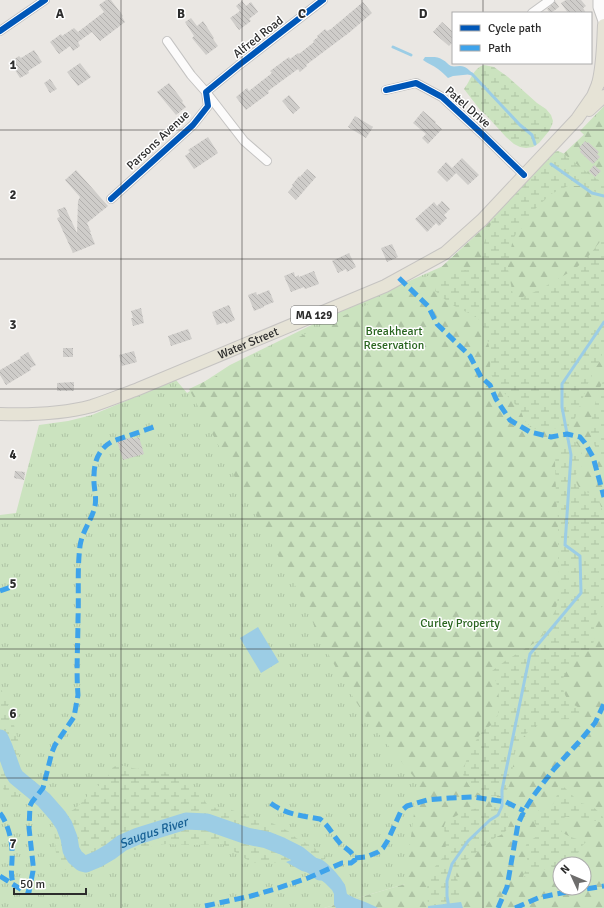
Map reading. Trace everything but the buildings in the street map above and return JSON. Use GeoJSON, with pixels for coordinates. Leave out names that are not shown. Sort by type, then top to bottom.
{"type":"FeatureCollection","features":[{"type":"Feature","properties":{"kind":"main road"},"geometry":{"type":"LineString","coordinates":[[598,0],[604,21]]}},
{"type":"Feature","properties":{"kind":"main road","name":"Water Street"},"geometry":{"type":"LineString","coordinates":[[0,414],[54,413],[90,406],[106,401],[384,286],[445,253],[482,220],[577,119],[593,96],[601,81],[604,25]]}},
{"type":"Feature","properties":{"kind":"main road","name":"Water Street"},"geometry":{"type":"LineString","coordinates":[[577,119],[584,115],[604,96]]}},
{"type":"Feature","properties":{"kind":"street"},"geometry":{"type":"LineString","coordinates":[[0,31],[45,0]]}},
{"type":"Feature","properties":{"kind":"street","name":"Alfred Road"},"geometry":{"type":"LineString","coordinates":[[206,92],[323,0]]}},
{"type":"Feature","properties":{"kind":"street"},"geometry":{"type":"LineString","coordinates":[[533,12],[550,0]]}},
{"type":"Feature","properties":{"kind":"street"},"geometry":{"type":"LineString","coordinates":[[167,41],[191,75],[244,141],[267,161]]}},
{"type":"Feature","properties":{"kind":"street","name":"Patel Drive"},"geometry":{"type":"LineString","coordinates":[[386,90],[416,83],[442,97],[524,175]]}},
{"type":"Feature","properties":{"kind":"street","name":"Parsons Avenue"},"geometry":{"type":"LineString","coordinates":[[111,199],[193,125],[208,106],[206,92]]}},
{"type":"Feature","properties":{"kind":"green space"},"geometry":{"type":"Polygon","coordinates":[[[484,65],[494,67],[508,77],[551,115],[553,121],[549,131],[539,143],[533,147],[526,148],[514,144],[481,111],[464,89],[474,72],[484,65]]]}},
{"type":"Feature","properties":{"kind":"green space"},"geometry":{"type":"Polygon","coordinates":[[[604,106],[604,154],[580,131],[604,106]]]}},
{"type":"Feature","properties":{"kind":"green space","name":"Curley Property"},"geometry":{"type":"Polygon","coordinates":[[[604,116],[604,908],[324,908],[405,884],[418,782],[369,722],[348,689],[326,650],[297,589],[238,483],[189,389],[436,272],[604,116]]]}},
{"type":"Feature","properties":{"kind":"green space"},"geometry":{"type":"Polygon","coordinates":[[[558,151],[565,154],[585,171],[604,183],[604,200],[600,194],[583,186],[568,186],[551,194],[533,211],[513,239],[508,269],[513,295],[518,299],[539,290],[575,269],[587,258],[604,234],[604,348],[600,361],[589,381],[571,426],[563,428],[537,429],[527,424],[520,410],[500,389],[491,374],[488,341],[480,321],[474,316],[451,304],[435,291],[439,282],[448,273],[477,269],[482,259],[483,246],[494,215],[529,179],[548,153],[558,151]]]}},
{"type":"Feature","properties":{"kind":"green space","name":"Breakheart Reservation"},"geometry":{"type":"Polygon","coordinates":[[[547,163],[604,908],[405,884],[324,908],[0,908],[0,515],[16,513],[39,425],[68,421],[92,415],[176,380],[187,393],[230,365],[332,315],[450,263],[547,163]]]}},
{"type":"Feature","properties":{"kind":"green space"},"geometry":{"type":"Polygon","coordinates":[[[604,379],[604,466],[589,430],[599,390],[604,379]]]}},
{"type":"Feature","properties":{"kind":"green space"},"geometry":{"type":"Polygon","coordinates":[[[568,439],[578,444],[582,455],[582,465],[575,476],[578,486],[583,491],[594,493],[599,501],[604,515],[604,604],[598,612],[594,623],[593,645],[572,665],[564,675],[563,680],[564,693],[568,700],[582,711],[580,716],[577,718],[559,719],[547,722],[530,730],[521,740],[516,749],[511,780],[506,791],[502,796],[483,795],[471,788],[463,773],[468,756],[474,744],[481,733],[494,723],[499,710],[499,696],[492,671],[536,642],[541,637],[556,609],[560,585],[555,461],[561,445],[568,439]]]}},
{"type":"Feature","properties":{"kind":"green space"},"geometry":{"type":"Polygon","coordinates":[[[0,686],[11,714],[21,751],[17,761],[18,767],[23,774],[32,779],[57,804],[62,811],[66,813],[76,808],[87,797],[88,793],[97,788],[103,779],[108,776],[113,767],[119,765],[137,769],[142,768],[157,770],[180,777],[199,791],[210,807],[232,810],[266,820],[290,832],[296,838],[310,845],[326,856],[325,859],[322,860],[306,857],[297,858],[286,862],[258,863],[246,859],[221,844],[166,844],[141,850],[126,850],[85,870],[75,873],[62,868],[57,859],[54,829],[47,815],[36,803],[24,794],[19,793],[16,801],[9,799],[0,783],[0,686]]]}},
{"type":"Feature","properties":{"kind":"green space"},"geometry":{"type":"Polygon","coordinates":[[[561,784],[581,803],[592,806],[601,814],[604,819],[604,823],[575,816],[568,816],[564,818],[560,823],[562,832],[586,842],[581,847],[577,856],[552,856],[552,867],[523,877],[528,865],[525,847],[529,841],[536,837],[537,831],[534,815],[539,810],[550,807],[553,804],[557,795],[558,786],[561,784]]]}},
{"type":"Feature","properties":{"kind":"green space"},"geometry":{"type":"Polygon","coordinates":[[[492,807],[505,811],[509,820],[509,826],[504,833],[496,837],[459,866],[456,875],[460,889],[461,902],[428,906],[428,878],[433,869],[444,856],[446,850],[444,826],[446,821],[473,809],[492,807]]]}},
{"type":"Feature","properties":{"kind":"water"},"geometry":{"type":"Polygon","coordinates":[[[425,57],[439,58],[451,66],[466,67],[473,74],[448,78],[442,72],[423,60],[425,57]]]}},
{"type":"Feature","properties":{"kind":"water"},"geometry":{"type":"Polygon","coordinates":[[[258,627],[279,662],[261,673],[240,638],[258,627]]]}},
{"type":"Feature","properties":{"kind":"water"},"geometry":{"type":"Polygon","coordinates":[[[301,857],[323,860],[341,879],[347,894],[378,908],[336,908],[334,905],[334,894],[325,883],[313,874],[302,871],[286,862],[301,857]]]}},
{"type":"Feature","properties":{"kind":"water"},"geometry":{"type":"Polygon","coordinates":[[[461,902],[463,908],[428,908],[428,906],[461,902]]]}},
{"type":"Feature","properties":{"kind":"waterway"},"geometry":{"type":"LineString","coordinates":[[393,47],[411,55]]}},
{"type":"Feature","properties":{"kind":"waterway"},"geometry":{"type":"LineString","coordinates":[[469,73],[472,74],[520,125],[532,135],[535,144]]}},
{"type":"Feature","properties":{"kind":"waterway"},"geometry":{"type":"LineString","coordinates":[[551,164],[592,193],[604,196]]}},
{"type":"Feature","properties":{"kind":"waterway"},"geometry":{"type":"LineString","coordinates":[[449,908],[447,881],[452,864],[468,841],[490,820],[498,815],[502,806],[502,790],[530,654],[581,593],[580,556],[565,545],[571,455],[562,407],[562,384],[604,322]]}},
{"type":"Feature","properties":{"kind":"waterway","name":"Saugus River"},"geometry":{"type":"LineString","coordinates":[[0,738],[16,777],[44,800],[58,816],[64,825],[69,838],[71,850],[75,857],[82,863],[86,864],[98,859],[122,843],[138,836],[186,821],[207,822],[247,836],[267,840],[298,854],[320,872]]}},
{"type":"Feature","properties":{"kind":"marked path"},"geometry":{"type":"LineString","coordinates":[[399,278],[428,306],[437,324],[470,356],[481,377],[490,385],[496,399],[510,420],[530,432],[551,437],[567,434],[580,437],[593,457],[604,497]]}},
{"type":"Feature","properties":{"kind":"marked path"},"geometry":{"type":"LineString","coordinates":[[0,876],[22,890],[29,892],[33,871],[29,828],[30,806],[43,788],[55,745],[74,717],[78,695],[79,555],[81,541],[95,506],[96,498],[94,470],[96,460],[104,447],[113,441],[154,427]]}},
{"type":"Feature","properties":{"kind":"marked path"},"geometry":{"type":"LineString","coordinates":[[0,591],[11,587]]}},
{"type":"Feature","properties":{"kind":"marked path"},"geometry":{"type":"LineString","coordinates":[[498,908],[507,887],[518,824],[524,811],[554,769],[595,723],[604,704]]}},
{"type":"Feature","properties":{"kind":"marked path"},"geometry":{"type":"LineString","coordinates":[[355,858],[366,857],[383,848],[401,811],[407,806],[427,800],[473,797],[506,802],[524,811]]}},
{"type":"Feature","properties":{"kind":"marked path"},"geometry":{"type":"LineString","coordinates":[[205,906],[275,889],[308,878],[342,863],[351,863],[355,860],[352,853],[339,842],[323,821],[320,819],[287,812],[269,802]]}},
{"type":"Feature","properties":{"kind":"marked path"},"geometry":{"type":"LineString","coordinates":[[0,813],[9,831],[11,841],[11,873],[14,885]]}},
{"type":"Feature","properties":{"kind":"marked path"},"geometry":{"type":"LineString","coordinates":[[515,908],[538,898],[604,886]]}},
{"type":"Feature","properties":{"kind":"cycle path"},"geometry":{"type":"LineString","coordinates":[[0,31],[45,0]]}},
{"type":"Feature","properties":{"kind":"cycle path"},"geometry":{"type":"LineString","coordinates":[[111,199],[193,125],[208,106],[206,92],[323,0]]}},
{"type":"Feature","properties":{"kind":"cycle path"},"geometry":{"type":"LineString","coordinates":[[386,90],[416,83],[442,97],[524,175]]}}]}
